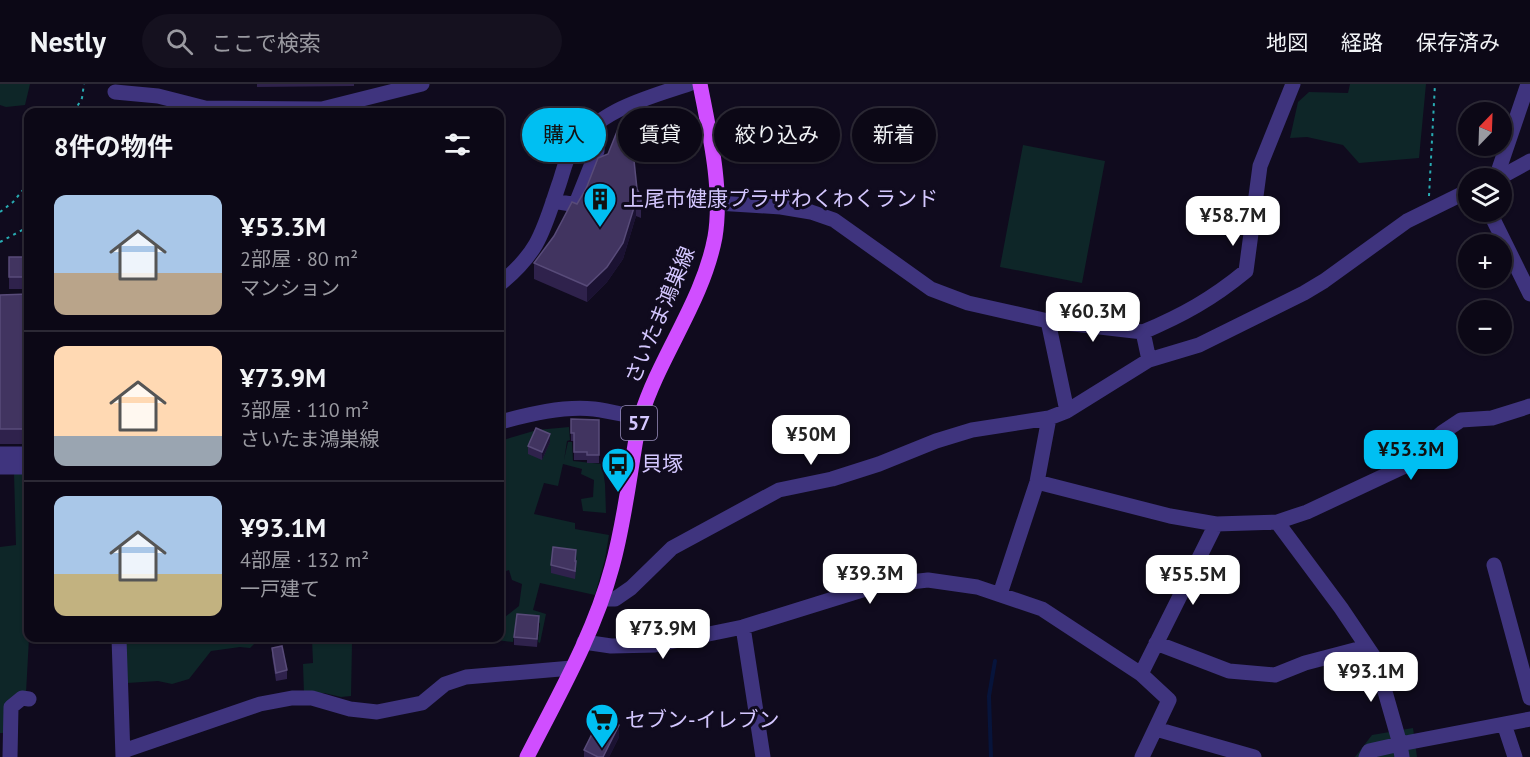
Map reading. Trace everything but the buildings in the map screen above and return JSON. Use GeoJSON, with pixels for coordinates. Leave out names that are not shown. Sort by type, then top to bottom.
{"type":"FeatureCollection","features":[{"type":"Feature","properties":{"kind":"main road","name":"さいたま鴻巣線"},"geometry":{"type":"LineString","coordinates":[[526,757],[572,668],[602,599],[618,547],[640,418],[704,275],[715,235],[717,203],[714,165],[700,84]]}},
{"type":"Feature","properties":{"kind":"street"},"geometry":{"type":"LineString","coordinates":[[333,108],[422,84]]}},
{"type":"Feature","properties":{"kind":"street"},"geometry":{"type":"LineString","coordinates":[[606,119],[621,108],[689,84]]}},
{"type":"Feature","properties":{"kind":"street"},"geometry":{"type":"LineString","coordinates":[[717,203],[781,207],[811,212],[834,220],[931,289],[968,303],[1048,321],[1143,332],[1187,312],[1220,292],[1246,271],[1260,166],[1293,84]]}},
{"type":"Feature","properties":{"kind":"street"},"geometry":{"type":"LineString","coordinates":[[1500,168],[1528,84]]}},
{"type":"Feature","properties":{"kind":"street"},"geometry":{"type":"LineString","coordinates":[[115,92],[158,96],[198,108]]}},
{"type":"Feature","properties":{"kind":"street"},"geometry":{"type":"LineString","coordinates":[[1512,170],[1530,161]]}},
{"type":"Feature","properties":{"kind":"street"},"geometry":{"type":"LineString","coordinates":[[504,281],[520,267],[534,250],[567,162]]}},
{"type":"Feature","properties":{"kind":"street"},"geometry":{"type":"LineString","coordinates":[[553,201],[571,204],[577,201],[593,162]]}},
{"type":"Feature","properties":{"kind":"street"},"geometry":{"type":"LineString","coordinates":[[602,599],[615,599],[631,588],[672,548],[779,490],[832,479],[972,430],[1049,418],[1067,411],[1149,360],[1199,345],[1304,294],[1407,221],[1458,196]]}},
{"type":"Feature","properties":{"kind":"street"},"geometry":{"type":"LineString","coordinates":[[1494,222],[1530,294]]}},
{"type":"Feature","properties":{"kind":"street"},"geometry":{"type":"LineString","coordinates":[[1048,321],[1067,411]]}},
{"type":"Feature","properties":{"kind":"street"},"geometry":{"type":"LineString","coordinates":[[1143,332],[1149,360]]}},
{"type":"Feature","properties":{"kind":"street"},"geometry":{"type":"LineString","coordinates":[[1037,482],[1170,516],[1216,524],[1276,522],[1307,512],[1403,467],[1443,432],[1461,420],[1492,418],[1530,406]]}},
{"type":"Feature","properties":{"kind":"street"},"geometry":{"type":"LineString","coordinates":[[504,421],[549,411],[573,409],[593,409],[640,418]]}},
{"type":"Feature","properties":{"kind":"street"},"geometry":{"type":"LineString","coordinates":[[1000,594],[1037,482],[1049,418]]}},
{"type":"Feature","properties":{"kind":"street"},"geometry":{"type":"LineString","coordinates":[[0,454],[24,454]]}},
{"type":"Feature","properties":{"kind":"street"},"geometry":{"type":"LineString","coordinates":[[0,467],[24,467]]}},
{"type":"Feature","properties":{"kind":"street"},"geometry":{"type":"LineString","coordinates":[[1276,522],[1341,608],[1376,660],[1401,751]]}},
{"type":"Feature","properties":{"kind":"street"},"geometry":{"type":"LineString","coordinates":[[1141,674],[1216,524]]}},
{"type":"Feature","properties":{"kind":"street"},"geometry":{"type":"LineString","coordinates":[[1494,565],[1530,698]]}},
{"type":"Feature","properties":{"kind":"street"},"geometry":{"type":"LineString","coordinates":[[584,642],[611,646],[655,645],[743,627],[875,586],[928,580],[977,587],[1042,609],[1141,674],[1169,700],[1142,757]]}},
{"type":"Feature","properties":{"kind":"street"},"geometry":{"type":"LineString","coordinates":[[743,627],[763,757]]}},
{"type":"Feature","properties":{"kind":"street"},"geometry":{"type":"LineString","coordinates":[[119,642],[123,754],[260,704],[292,698],[312,698],[350,709],[377,712],[422,703],[445,684],[466,676],[572,668]]}},
{"type":"Feature","properties":{"kind":"street"},"geometry":{"type":"LineString","coordinates":[[1156,643],[1228,671],[1275,675],[1305,663],[1366,646]]}},
{"type":"Feature","properties":{"kind":"street"},"geometry":{"type":"LineString","coordinates":[[10,757],[11,707],[22,699],[29,699]]}},
{"type":"Feature","properties":{"kind":"street"},"geometry":{"type":"LineString","coordinates":[[1366,757],[1369,751],[1401,751],[1530,719]]}},
{"type":"Feature","properties":{"kind":"street"},"geometry":{"type":"LineString","coordinates":[[1504,724],[1515,757]]}},
{"type":"Feature","properties":{"kind":"street"},"geometry":{"type":"LineString","coordinates":[[1156,729],[1254,757]]}},
{"type":"Feature","properties":{"kind":"path"},"geometry":{"type":"LineString","coordinates":[[76,108],[82,98],[84,84]]}},
{"type":"Feature","properties":{"kind":"path"},"geometry":{"type":"LineString","coordinates":[[1428,211],[1435,84]]}},
{"type":"Feature","properties":{"kind":"path"},"geometry":{"type":"LineString","coordinates":[[0,212],[13,202],[24,189]]}},
{"type":"Feature","properties":{"kind":"path"},"geometry":{"type":"LineString","coordinates":[[0,242],[24,229]]}},
{"type":"Feature","properties":{"kind":"green space"},"geometry":{"type":"Polygon","coordinates":[[[0,84],[30,84],[25,105],[6,107],[0,105],[0,84]]]}},
{"type":"Feature","properties":{"kind":"green space"},"geometry":{"type":"Polygon","coordinates":[[[1350,84],[1426,84],[1419,158],[1359,163],[1343,145],[1307,137],[1290,138],[1298,102],[1309,92],[1348,93],[1350,84]]]}},
{"type":"Feature","properties":{"kind":"green space"},"geometry":{"type":"Polygon","coordinates":[[[1023,145],[1105,161],[1082,283],[1000,267],[1023,145]]]}},
{"type":"Feature","properties":{"kind":"green space"},"geometry":{"type":"Polygon","coordinates":[[[569,427],[570,440],[567,441],[564,460],[568,442],[572,442],[573,461],[602,464],[606,513],[583,511],[581,499],[593,497],[594,480],[581,474],[582,469],[563,464],[558,486],[544,483],[534,514],[575,523],[575,529],[609,535],[595,595],[540,583],[533,610],[546,614],[540,643],[538,642],[540,623],[516,620],[513,642],[504,641],[504,617],[519,606],[522,584],[512,580],[509,570],[504,572],[504,440],[537,430],[569,427]]]}},
{"type":"Feature","properties":{"kind":"green space"},"geometry":{"type":"Polygon","coordinates":[[[14,473],[24,473],[24,642],[29,642],[26,693],[6,733],[0,733],[0,547],[16,545],[14,473]]]}},
{"type":"Feature","properties":{"kind":"green space"},"geometry":{"type":"Polygon","coordinates":[[[126,642],[256,642],[250,648],[211,651],[189,679],[172,684],[158,681],[127,683],[126,642]]]}},
{"type":"Feature","properties":{"kind":"green space"},"geometry":{"type":"Polygon","coordinates":[[[312,642],[355,642],[352,644],[351,696],[341,697],[324,693],[304,694],[303,664],[313,663],[312,642]]]}},
{"type":"Feature","properties":{"kind":"green space"},"geometry":{"type":"Polygon","coordinates":[[[1413,728],[1417,757],[1355,757],[1372,735],[1413,728]]]}},
{"type":"Feature","properties":{"kind":"waterway"},"geometry":{"type":"LineString","coordinates":[[991,757],[989,696],[995,661]]}},
{"type":"Feature","properties":{"kind":"place","name":"上尾市健康プラザわくわくランド"},"geometry":{"type":"Point","coordinates":[600,228]}},
{"type":"Feature","properties":{"kind":"place","name":"貝塚"},"geometry":{"type":"Point","coordinates":[618,493]}},
{"type":"Feature","properties":{"kind":"place","name":"セブン-イレブン"},"geometry":{"type":"Point","coordinates":[602,749]}}]}
